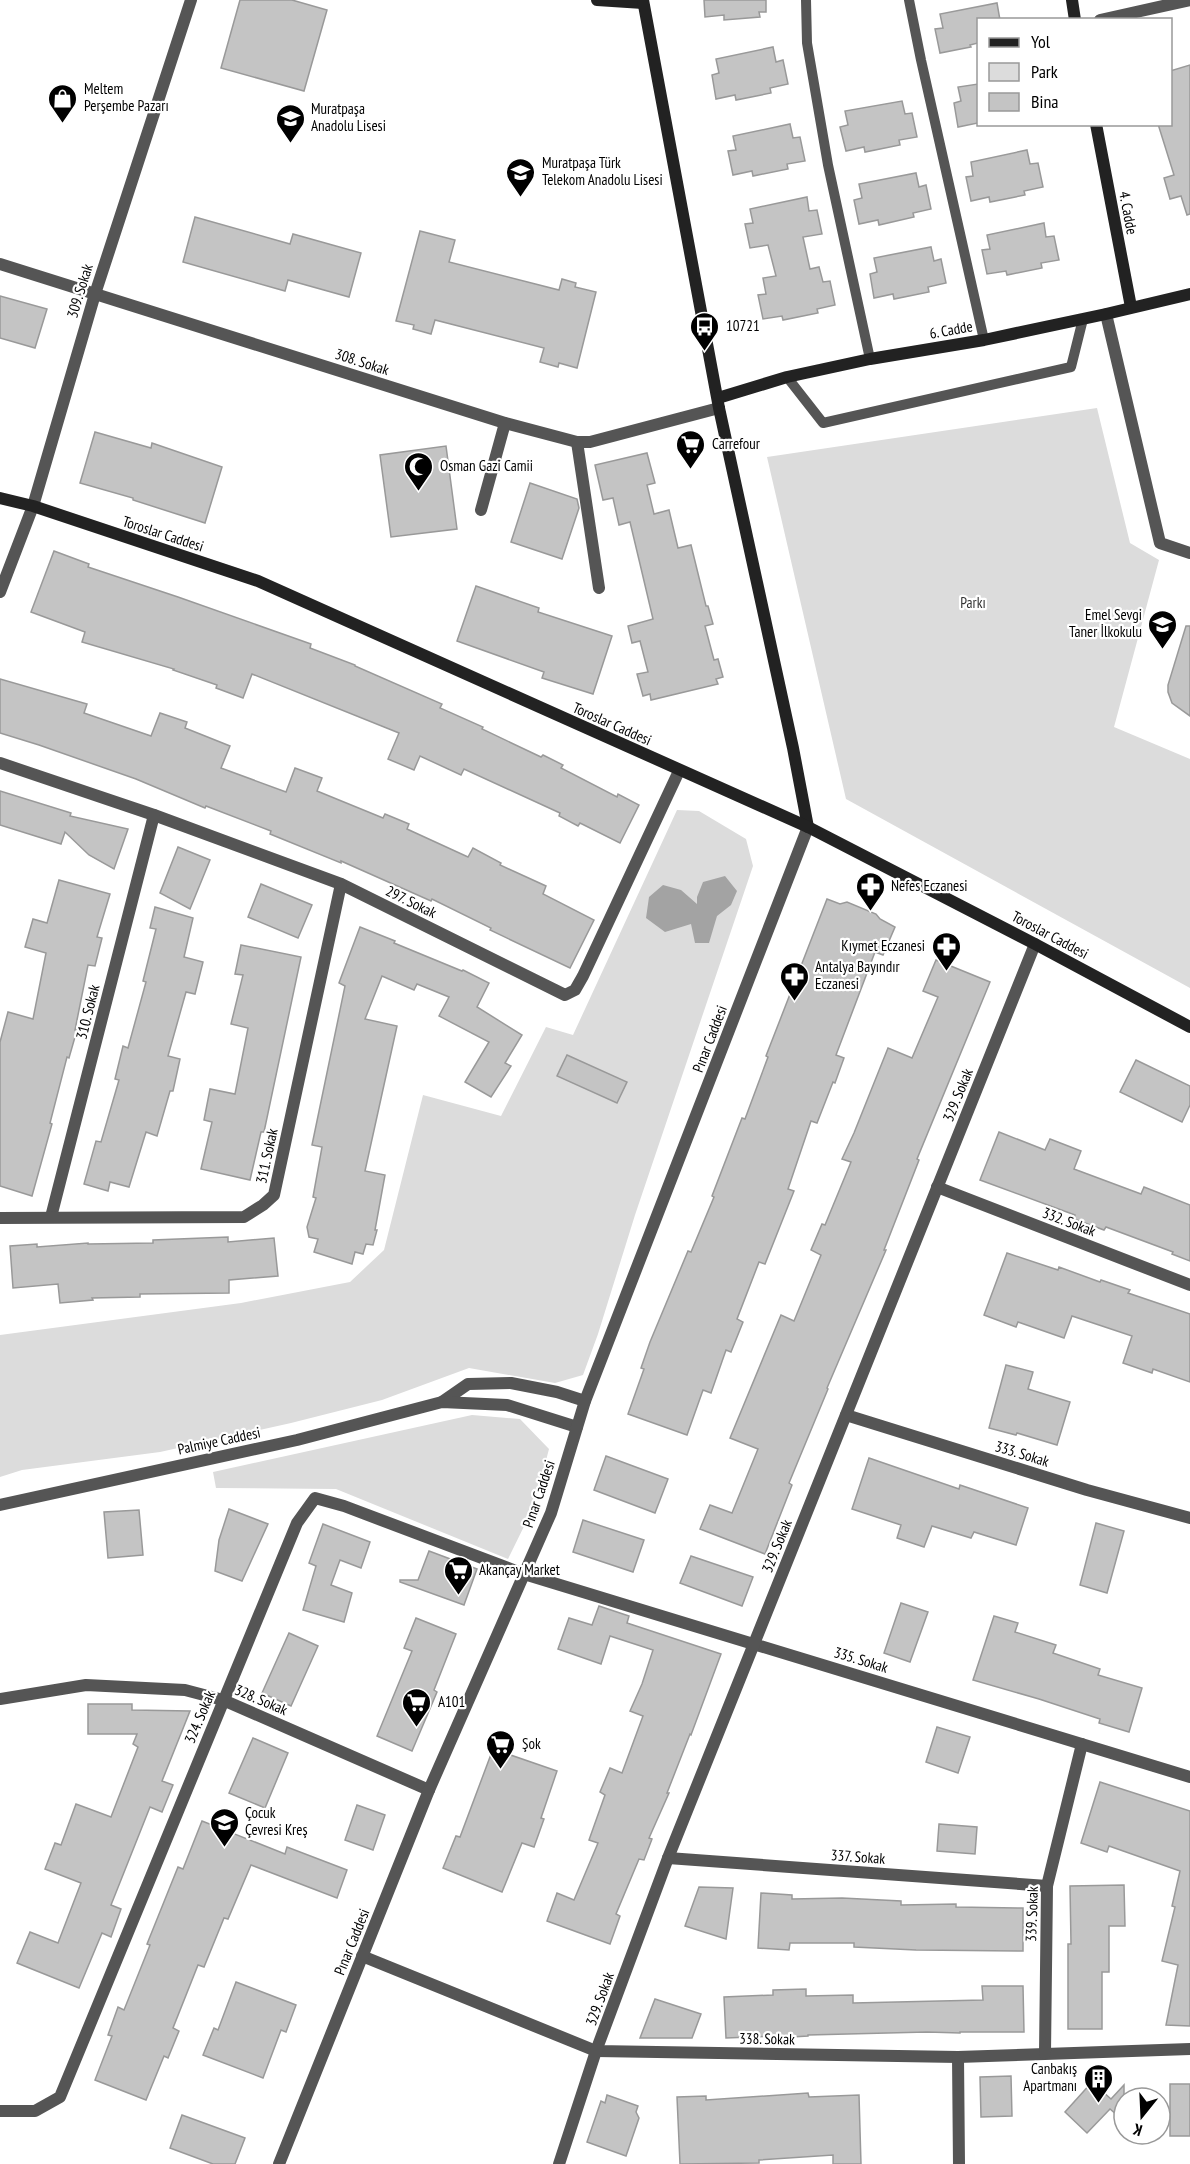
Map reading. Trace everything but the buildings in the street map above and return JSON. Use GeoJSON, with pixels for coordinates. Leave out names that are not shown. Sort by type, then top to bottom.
{"type":"FeatureCollection","features":[{"type":"Feature","properties":{"kind":"main road"},"geometry":{"type":"LineString","coordinates":[[597,0],[643,2],[718,403],[808,827]]}},
{"type":"Feature","properties":{"kind":"main road"},"geometry":{"type":"LineString","coordinates":[[1072,0],[1076,18]]}},
{"type":"Feature","properties":{"kind":"main road","name":"4. Cadde"},"geometry":{"type":"LineString","coordinates":[[1096,126],[1131,307]]}},
{"type":"Feature","properties":{"kind":"main road","name":"6. Cadde"},"geometry":{"type":"LineString","coordinates":[[718,403],[788,377],[870,359],[984,340],[1190,294]]}},
{"type":"Feature","properties":{"kind":"main road","name":"Toroslar Caddesi"},"geometry":{"type":"LineString","coordinates":[[0,498],[33,506],[258,581],[808,827],[1190,1027]]}},
{"type":"Feature","properties":{"kind":"street","name":"309. Sokak"},"geometry":{"type":"LineString","coordinates":[[0,592],[33,506],[95,294],[190,0]]}},
{"type":"Feature","properties":{"kind":"street"},"geometry":{"type":"LineString","coordinates":[[1109,18],[1190,0]]}},
{"type":"Feature","properties":{"kind":"street","name":"308. Sokak"},"geometry":{"type":"LineString","coordinates":[[0,264],[505,423],[577,442],[590,442],[718,403]]}},
{"type":"Feature","properties":{"kind":"street"},"geometry":{"type":"LineString","coordinates":[[1106,314],[1160,543],[1190,553]]}},
{"type":"Feature","properties":{"kind":"street"},"geometry":{"type":"LineString","coordinates":[[481,510],[505,423]]}},
{"type":"Feature","properties":{"kind":"street"},"geometry":{"type":"LineString","coordinates":[[577,442],[598,588]]}},
{"type":"Feature","properties":{"kind":"street","name":"297. Sokak"},"geometry":{"type":"LineString","coordinates":[[0,762],[154,815],[340,884],[565,995],[575,990],[583,976],[679,771]]}},
{"type":"Feature","properties":{"kind":"street","name":"310. Sokak"},"geometry":{"type":"LineString","coordinates":[[51,1217],[154,815]]}},
{"type":"Feature","properties":{"kind":"street","name":"Pınar Caddesi"},"geometry":{"type":"LineString","coordinates":[[279,2164],[429,1790],[551,1513],[585,1401],[808,827]]}},
{"type":"Feature","properties":{"kind":"street","name":"311. Sokak"},"geometry":{"type":"LineString","coordinates":[[0,1218],[244,1217],[274,1195],[340,884]]}},
{"type":"Feature","properties":{"kind":"street","name":"329. Sokak"},"geometry":{"type":"LineString","coordinates":[[559,2164],[596,2051],[668,1858],[1035,944]]}},
{"type":"Feature","properties":{"kind":"street","name":"332. Sokak"},"geometry":{"type":"LineString","coordinates":[[937,1187],[1190,1286]]}},
{"type":"Feature","properties":{"kind":"street","name":"Palmiye Caddesi"},"geometry":{"type":"LineString","coordinates":[[442,1402],[468,1384],[511,1383],[557,1392],[585,1401]]}},
{"type":"Feature","properties":{"kind":"street","name":"Palmiye Caddesi"},"geometry":{"type":"LineString","coordinates":[[0,1505],[297,1440],[442,1402],[507,1405],[577,1427]]}},
{"type":"Feature","properties":{"kind":"street","name":"333. Sokak"},"geometry":{"type":"LineString","coordinates":[[846,1415],[1087,1490],[1190,1518]]}},
{"type":"Feature","properties":{"kind":"street","name":"324. Sokak"},"geometry":{"type":"LineString","coordinates":[[0,2111],[35,2110],[60,2097],[297,1523],[315,1498],[344,1506],[524,1574]]}},
{"type":"Feature","properties":{"kind":"street","name":"335. Sokak"},"geometry":{"type":"LineString","coordinates":[[524,1574],[1190,1777]]}},
{"type":"Feature","properties":{"kind":"street","name":"328. Sokak"},"geometry":{"type":"LineString","coordinates":[[0,1699],[86,1685],[185,1690],[223,1700],[429,1790]]}},
{"type":"Feature","properties":{"kind":"street","name":"339. Sokak"},"geometry":{"type":"LineString","coordinates":[[1045,2053],[1047,1886],[1082,1744]]}},
{"type":"Feature","properties":{"kind":"street","name":"337. Sokak"},"geometry":{"type":"LineString","coordinates":[[668,1858],[1047,1886]]}},
{"type":"Feature","properties":{"kind":"street","name":"338. Sokak"},"geometry":{"type":"LineString","coordinates":[[362,1956],[596,2051],[958,2057],[1190,2049]]}},
{"type":"Feature","properties":{"kind":"street"},"geometry":{"type":"LineString","coordinates":[[958,2057],[959,2164]]}},
{"type":"Feature","properties":{"kind":"lane"},"geometry":{"type":"LineString","coordinates":[[806,0],[807,43],[826,154],[870,359]]}},
{"type":"Feature","properties":{"kind":"lane"},"geometry":{"type":"LineString","coordinates":[[909,0],[984,340]]}},
{"type":"Feature","properties":{"kind":"lane"},"geometry":{"type":"LineString","coordinates":[[788,377],[823,423],[1071,367],[1083,319]]}},
{"type":"Feature","properties":{"kind":"green space","name":"Parkı"},"geometry":{"type":"Polygon","coordinates":[[[1097,408],[1130,543],[1159,560],[1114,727],[1190,759],[1190,988],[846,799],[767,457],[1097,408]]]}},
{"type":"Feature","properties":{"kind":"green space"},"geometry":{"type":"Polygon","coordinates":[[[677,810],[699,811],[746,839],[753,866],[583,1375],[555,1383],[469,1368],[382,1400],[291,1423],[160,1452],[22,1470],[0,1477],[0,1335],[241,1303],[350,1282],[384,1250],[423,1095],[501,1116],[546,1027],[573,1035],[677,810]]]}},
{"type":"Feature","properties":{"kind":"green space"},"geometry":{"type":"Polygon","coordinates":[[[472,1415],[520,1419],[549,1449],[534,1506],[508,1559],[336,1489],[216,1488],[213,1472],[472,1415]]]}},
{"type":"Feature","properties":{"kind":"shaded area"},"geometry":{"type":"Polygon","coordinates":[[[725,876],[737,891],[731,905],[717,916],[709,943],[695,943],[691,924],[665,932],[646,918],[649,897],[663,885],[681,890],[697,904],[697,897],[703,882],[725,876]]]}},
{"type":"Feature","properties":{"kind":"place","name":"Meltem Perşembe Pazarı"},"geometry":{"type":"Point","coordinates":[63,124]}},
{"type":"Feature","properties":{"kind":"place","name":"Muratpaşa Anadolu Lisesi"},"geometry":{"type":"Point","coordinates":[290,144]}},
{"type":"Feature","properties":{"kind":"place","name":"Muratpaşa Türk Telekom Anadolu Lisesi"},"geometry":{"type":"Point","coordinates":[521,198]}},
{"type":"Feature","properties":{"kind":"place","name":"10721"},"geometry":{"type":"Point","coordinates":[705,352]}},
{"type":"Feature","properties":{"kind":"place","name":"Carrefour"},"geometry":{"type":"Point","coordinates":[691,470]}},
{"type":"Feature","properties":{"kind":"place","name":"Osman Gazi Camii"},"geometry":{"type":"Point","coordinates":[419,492]}},
{"type":"Feature","properties":{"kind":"place","name":"Emel Sevgi Taner İlkokulu"},"geometry":{"type":"Point","coordinates":[1163,650]}},
{"type":"Feature","properties":{"kind":"place","name":"Nefes Eczanesi"},"geometry":{"type":"Point","coordinates":[870,912]}},
{"type":"Feature","properties":{"kind":"place","name":"Kıymet Eczanesi"},"geometry":{"type":"Point","coordinates":[946,972]}},
{"type":"Feature","properties":{"kind":"place","name":"Antalya Bayındır Eczanesi"},"geometry":{"type":"Point","coordinates":[794,1002]}},
{"type":"Feature","properties":{"kind":"place","name":"Akançay Market"},"geometry":{"type":"Point","coordinates":[458,1596]}},
{"type":"Feature","properties":{"kind":"place","name":"A101"},"geometry":{"type":"Point","coordinates":[417,1728]}},
{"type":"Feature","properties":{"kind":"place","name":"Şok"},"geometry":{"type":"Point","coordinates":[501,1770]}},
{"type":"Feature","properties":{"kind":"place","name":"Çocuk Çevresi Kreş"},"geometry":{"type":"Point","coordinates":[224,1848]}},
{"type":"Feature","properties":{"kind":"place","name":"Canbakış Apartmanı"},"geometry":{"type":"Point","coordinates":[1098,2104]}}]}
